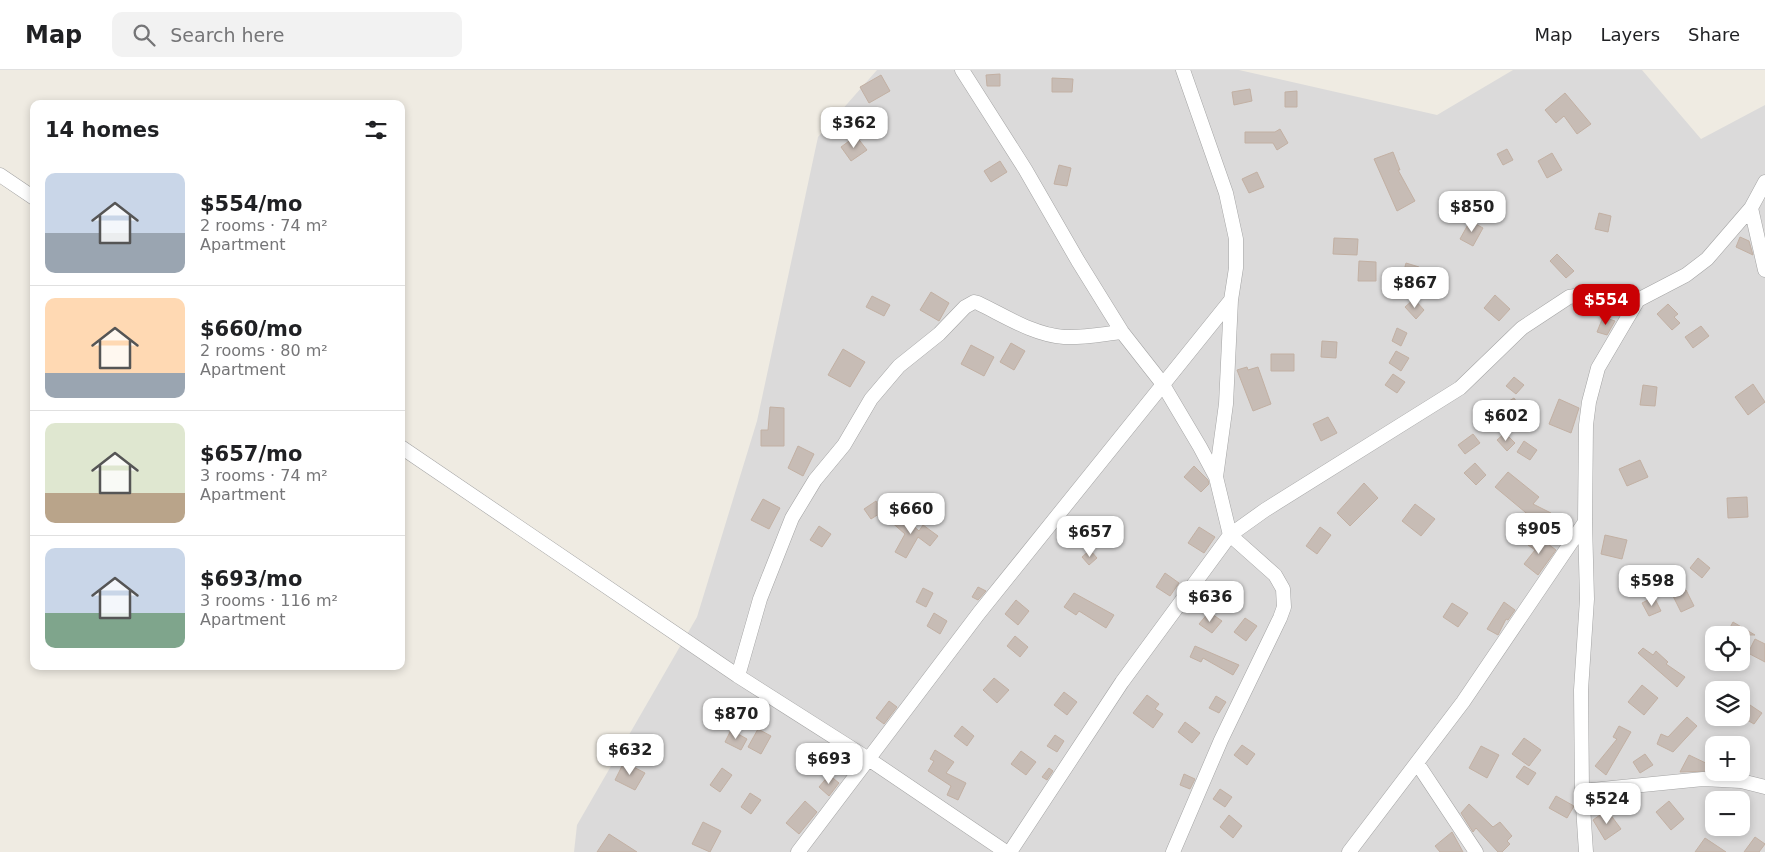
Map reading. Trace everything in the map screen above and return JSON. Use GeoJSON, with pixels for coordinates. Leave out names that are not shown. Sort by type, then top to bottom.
{"type":"FeatureCollection","features":[{"type":"Feature","properties":{"kind":"street"},"geometry":{"type":"LineString","coordinates":[[962,70],[1026,170],[1078,261],[1122,332],[1162,384],[1216,477],[1230,535],[1275,575],[1283,589],[1284,607],[1221,740],[1176,850]]}},
{"type":"Feature","properties":{"kind":"street"},"geometry":{"type":"LineString","coordinates":[[1183,70],[1226,193],[1236,238],[1236,268],[1231,300],[1226,404],[1216,477]]}},
{"type":"Feature","properties":{"kind":"street"},"geometry":{"type":"LineString","coordinates":[[0,175],[30,195]]}},
{"type":"Feature","properties":{"kind":"street"},"geometry":{"type":"LineString","coordinates":[[1586,852],[1582,791],[1581,690],[1586,599],[1586,425],[1589,402],[1598,368],[1638,300],[1686,275],[1700,264],[1751,208],[1765,182]]}},
{"type":"Feature","properties":{"kind":"street"},"geometry":{"type":"LineString","coordinates":[[1751,208],[1765,270]]}},
{"type":"Feature","properties":{"kind":"street"},"geometry":{"type":"LineString","coordinates":[[405,450],[738,676],[870,760],[1008,852],[1122,682],[1230,535],[1265,510],[1460,388],[1522,328],[1568,297],[1594,294],[1638,300]]}},
{"type":"Feature","properties":{"kind":"street"},"geometry":{"type":"LineString","coordinates":[[798,852],[870,760],[979,613],[1231,300]]}},
{"type":"Feature","properties":{"kind":"street"},"geometry":{"type":"LineString","coordinates":[[738,676],[760,599],[792,518],[815,480],[844,444],[871,399],[899,366],[939,334],[965,306],[974,302],[978,303],[1029,328],[1063,337],[1088,337],[1122,332]]}},
{"type":"Feature","properties":{"kind":"street"},"geometry":{"type":"LineString","coordinates":[[1349,852],[1463,702],[1586,522]]}},
{"type":"Feature","properties":{"kind":"street"},"geometry":{"type":"LineString","coordinates":[[1417,763],[1476,852]]}},
{"type":"Feature","properties":{"kind":"street"},"geometry":{"type":"LineString","coordinates":[[1582,791],[1703,779],[1741,781],[1765,787]]}},
{"type":"Feature","properties":{"kind":"shaded area"},"geometry":{"type":"Polygon","coordinates":[[[877,70],[1239,70],[1437,115],[1513,70],[1642,70],[1701,139],[1765,105],[1765,852],[574,852],[577,825],[697,617],[757,421],[818,137],[877,70]]]}},
{"type":"Feature","properties":{"kind":"building"},"geometry":{"type":"Polygon","coordinates":[[[1000,74],[1000,86],[987,86],[986,75],[1000,74]]]}},
{"type":"Feature","properties":{"kind":"building"},"geometry":{"type":"Polygon","coordinates":[[[881,75],[890,91],[869,103],[860,87],[881,75]]]}},
{"type":"Feature","properties":{"kind":"building"},"geometry":{"type":"Polygon","coordinates":[[[1052,78],[1073,79],[1072,92],[1052,92],[1052,78]]]}},
{"type":"Feature","properties":{"kind":"building"},"geometry":{"type":"Polygon","coordinates":[[[1250,89],[1252,101],[1234,105],[1232,92],[1250,89]]]}},
{"type":"Feature","properties":{"kind":"building"},"geometry":{"type":"Polygon","coordinates":[[[1297,91],[1297,107],[1285,107],[1285,92],[1297,91]]]}},
{"type":"Feature","properties":{"kind":"building"},"geometry":{"type":"Polygon","coordinates":[[[1565,93],[1591,124],[1577,134],[1564,116],[1556,123],[1545,110],[1565,93]]]}},
{"type":"Feature","properties":{"kind":"building"},"geometry":{"type":"Polygon","coordinates":[[[1280,129],[1288,143],[1277,150],[1273,143],[1245,143],[1245,132],[1275,132],[1280,129]]]}},
{"type":"Feature","properties":{"kind":"building"},"geometry":{"type":"Polygon","coordinates":[[[856,136],[867,150],[851,161],[841,147],[856,136]]]}},
{"type":"Feature","properties":{"kind":"building"},"geometry":{"type":"Polygon","coordinates":[[[1507,149],[1513,160],[1503,165],[1497,154],[1507,149]]]}},
{"type":"Feature","properties":{"kind":"building"},"geometry":{"type":"Polygon","coordinates":[[[1393,152],[1400,170],[1398,170],[1415,201],[1397,211],[1374,159],[1393,152]]]}},
{"type":"Feature","properties":{"kind":"building"},"geometry":{"type":"Polygon","coordinates":[[[1552,153],[1562,170],[1547,178],[1538,161],[1552,153]]]}},
{"type":"Feature","properties":{"kind":"building"},"geometry":{"type":"Polygon","coordinates":[[[1000,161],[1007,172],[991,182],[984,171],[1000,161]]]}},
{"type":"Feature","properties":{"kind":"building"},"geometry":{"type":"Polygon","coordinates":[[[1059,165],[1071,168],[1067,186],[1054,184],[1059,165]]]}},
{"type":"Feature","properties":{"kind":"building"},"geometry":{"type":"Polygon","coordinates":[[[1257,172],[1264,187],[1249,193],[1242,179],[1257,172]]]}},
{"type":"Feature","properties":{"kind":"building"},"geometry":{"type":"Polygon","coordinates":[[[1493,199],[1503,208],[1496,217],[1486,208],[1493,199]]]}},
{"type":"Feature","properties":{"kind":"building"},"geometry":{"type":"Polygon","coordinates":[[[1599,213],[1611,216],[1608,232],[1595,229],[1599,213]]]}},
{"type":"Feature","properties":{"kind":"building"},"geometry":{"type":"Polygon","coordinates":[[[1470,221],[1483,228],[1473,246],[1460,239],[1470,221]]]}},
{"type":"Feature","properties":{"kind":"building"},"geometry":{"type":"Polygon","coordinates":[[[1740,237],[1749,241],[1753,255],[1736,247],[1740,237]]]}},
{"type":"Feature","properties":{"kind":"building"},"geometry":{"type":"Polygon","coordinates":[[[1334,238],[1358,239],[1357,255],[1333,254],[1334,238]]]}},
{"type":"Feature","properties":{"kind":"building"},"geometry":{"type":"Polygon","coordinates":[[[1557,254],[1574,271],[1566,278],[1550,261],[1557,254]]]}},
{"type":"Feature","properties":{"kind":"building"},"geometry":{"type":"Polygon","coordinates":[[[1359,261],[1376,262],[1376,281],[1358,281],[1359,261]]]}},
{"type":"Feature","properties":{"kind":"building"},"geometry":{"type":"Polygon","coordinates":[[[1406,263],[1419,267],[1415,281],[1402,278],[1406,263]]]}},
{"type":"Feature","properties":{"kind":"building"},"geometry":{"type":"Polygon","coordinates":[[[931,292],[949,303],[939,321],[920,310],[931,292]]]}},
{"type":"Feature","properties":{"kind":"building"},"geometry":{"type":"Polygon","coordinates":[[[1495,295],[1510,309],[1499,321],[1484,308],[1495,295]]]}},
{"type":"Feature","properties":{"kind":"building"},"geometry":{"type":"Polygon","coordinates":[[[872,296],[890,305],[884,316],[866,307],[872,296]]]}},
{"type":"Feature","properties":{"kind":"building"},"geometry":{"type":"Polygon","coordinates":[[[1414,299],[1424,310],[1416,319],[1405,307],[1414,299]]]}},
{"type":"Feature","properties":{"kind":"building"},"geometry":{"type":"Polygon","coordinates":[[[1668,304],[1678,314],[1674,317],[1680,323],[1672,330],[1657,314],[1668,304]]]}},
{"type":"Feature","properties":{"kind":"building"},"geometry":{"type":"Polygon","coordinates":[[[1603,317],[1615,321],[1607,335],[1597,332],[1603,317]]]}},
{"type":"Feature","properties":{"kind":"building"},"geometry":{"type":"Polygon","coordinates":[[[1701,326],[1709,336],[1693,348],[1685,337],[1701,326]]]}},
{"type":"Feature","properties":{"kind":"building"},"geometry":{"type":"Polygon","coordinates":[[[1397,328],[1407,333],[1401,346],[1392,341],[1397,328]]]}},
{"type":"Feature","properties":{"kind":"building"},"geometry":{"type":"Polygon","coordinates":[[[1322,341],[1337,342],[1336,358],[1321,357],[1322,341]]]}},
{"type":"Feature","properties":{"kind":"building"},"geometry":{"type":"Polygon","coordinates":[[[1011,343],[1025,351],[1014,370],[1000,362],[1011,343]]]}},
{"type":"Feature","properties":{"kind":"building"},"geometry":{"type":"Polygon","coordinates":[[[971,345],[994,357],[984,376],[961,364],[971,345]]]}},
{"type":"Feature","properties":{"kind":"building"},"geometry":{"type":"Polygon","coordinates":[[[843,349],[865,362],[850,387],[828,375],[843,349]]]}},
{"type":"Feature","properties":{"kind":"building"},"geometry":{"type":"Polygon","coordinates":[[[1396,351],[1409,358],[1401,371],[1389,363],[1396,351]]]}},
{"type":"Feature","properties":{"kind":"building"},"geometry":{"type":"Polygon","coordinates":[[[1271,354],[1294,354],[1294,371],[1271,371],[1271,354]]]}},
{"type":"Feature","properties":{"kind":"building"},"geometry":{"type":"Polygon","coordinates":[[[1247,367],[1248,370],[1258,367],[1271,404],[1253,411],[1237,370],[1247,367]]]}},
{"type":"Feature","properties":{"kind":"building"},"geometry":{"type":"Polygon","coordinates":[[[1393,374],[1405,382],[1397,393],[1385,385],[1393,374]]]}},
{"type":"Feature","properties":{"kind":"building"},"geometry":{"type":"Polygon","coordinates":[[[1514,377],[1524,385],[1516,394],[1506,386],[1514,377]]]}},
{"type":"Feature","properties":{"kind":"building"},"geometry":{"type":"Polygon","coordinates":[[[1753,384],[1765,402],[1748,415],[1735,397],[1753,384]]]}},
{"type":"Feature","properties":{"kind":"building"},"geometry":{"type":"Polygon","coordinates":[[[1643,385],[1657,387],[1655,406],[1640,405],[1643,385]]]}},
{"type":"Feature","properties":{"kind":"building"},"geometry":{"type":"Polygon","coordinates":[[[1514,398],[1523,411],[1513,418],[1504,404],[1514,398]]]}},
{"type":"Feature","properties":{"kind":"building"},"geometry":{"type":"Polygon","coordinates":[[[1559,399],[1579,408],[1571,433],[1549,424],[1559,399]]]}},
{"type":"Feature","properties":{"kind":"building"},"geometry":{"type":"Polygon","coordinates":[[[770,407],[784,408],[784,446],[761,446],[761,430],[768,430],[770,407]]]}},
{"type":"Feature","properties":{"kind":"building"},"geometry":{"type":"Polygon","coordinates":[[[1328,417],[1337,433],[1321,441],[1313,424],[1328,417]]]}},
{"type":"Feature","properties":{"kind":"building"},"geometry":{"type":"Polygon","coordinates":[[[1505,433],[1515,443],[1507,451],[1497,440],[1505,433]]]}},
{"type":"Feature","properties":{"kind":"building"},"geometry":{"type":"Polygon","coordinates":[[[1473,434],[1480,443],[1465,454],[1458,445],[1473,434]]]}},
{"type":"Feature","properties":{"kind":"building"},"geometry":{"type":"Polygon","coordinates":[[[1524,441],[1537,450],[1530,460],[1517,452],[1524,441]]]}},
{"type":"Feature","properties":{"kind":"building"},"geometry":{"type":"Polygon","coordinates":[[[798,446],[814,454],[803,476],[788,468],[798,446]]]}},
{"type":"Feature","properties":{"kind":"building"},"geometry":{"type":"Polygon","coordinates":[[[1640,460],[1648,477],[1627,486],[1619,469],[1640,460]]]}},
{"type":"Feature","properties":{"kind":"building"},"geometry":{"type":"Polygon","coordinates":[[[1475,463],[1486,475],[1476,485],[1464,473],[1475,463]]]}},
{"type":"Feature","properties":{"kind":"building"},"geometry":{"type":"Polygon","coordinates":[[[1194,466],[1208,480],[1209,484],[1201,492],[1184,477],[1194,466]]]}},
{"type":"Feature","properties":{"kind":"building"},"geometry":{"type":"Polygon","coordinates":[[[1508,472],[1539,497],[1533,504],[1551,513],[1543,529],[1529,521],[1531,517],[1495,487],[1508,472]]]}},
{"type":"Feature","properties":{"kind":"building"},"geometry":{"type":"Polygon","coordinates":[[[1364,483],[1378,498],[1350,526],[1337,513],[1364,483]]]}},
{"type":"Feature","properties":{"kind":"building"},"geometry":{"type":"Polygon","coordinates":[[[1747,497],[1748,517],[1728,518],[1727,498],[1747,497]]]}},
{"type":"Feature","properties":{"kind":"building"},"geometry":{"type":"Polygon","coordinates":[[[763,499],[780,508],[769,529],[751,520],[763,499]]]}},
{"type":"Feature","properties":{"kind":"building"},"geometry":{"type":"Polygon","coordinates":[[[876,501],[882,512],[871,519],[864,509],[876,501]]]}},
{"type":"Feature","properties":{"kind":"building"},"geometry":{"type":"Polygon","coordinates":[[[1415,504],[1435,519],[1421,536],[1402,521],[1415,504]]]}},
{"type":"Feature","properties":{"kind":"building"},"geometry":{"type":"Polygon","coordinates":[[[897,511],[919,531],[923,525],[938,536],[930,546],[918,537],[906,558],[895,552],[905,534],[889,520],[897,511]]]}},
{"type":"Feature","properties":{"kind":"building"},"geometry":{"type":"Polygon","coordinates":[[[819,526],[831,534],[822,547],[810,540],[819,526]]]}},
{"type":"Feature","properties":{"kind":"building"},"geometry":{"type":"Polygon","coordinates":[[[1199,527],[1215,537],[1204,553],[1188,543],[1199,527]]]}},
{"type":"Feature","properties":{"kind":"building"},"geometry":{"type":"Polygon","coordinates":[[[1320,527],[1331,535],[1317,554],[1306,546],[1320,527]]]}},
{"type":"Feature","properties":{"kind":"building"},"geometry":{"type":"Polygon","coordinates":[[[1536,535],[1556,550],[1538,575],[1524,564],[1535,550],[1528,545],[1536,535]]]}},
{"type":"Feature","properties":{"kind":"building"},"geometry":{"type":"Polygon","coordinates":[[[1605,535],[1627,540],[1622,559],[1601,554],[1605,535]]]}},
{"type":"Feature","properties":{"kind":"building"},"geometry":{"type":"Polygon","coordinates":[[[1090,550],[1097,558],[1089,565],[1082,557],[1090,550]]]}},
{"type":"Feature","properties":{"kind":"building"},"geometry":{"type":"Polygon","coordinates":[[[1698,558],[1710,568],[1702,578],[1690,568],[1698,558]]]}},
{"type":"Feature","properties":{"kind":"building"},"geometry":{"type":"Polygon","coordinates":[[[1165,573],[1179,583],[1170,596],[1156,587],[1165,573]]]}},
{"type":"Feature","properties":{"kind":"building"},"geometry":{"type":"Polygon","coordinates":[[[978,587],[986,591],[978,600],[972,597],[978,587]]]}},
{"type":"Feature","properties":{"kind":"building"},"geometry":{"type":"Polygon","coordinates":[[[923,588],[933,593],[926,607],[916,602],[923,588]]]}},
{"type":"Feature","properties":{"kind":"building"},"geometry":{"type":"Polygon","coordinates":[[[1686,590],[1694,606],[1681,612],[1673,596],[1686,590]]]}},
{"type":"Feature","properties":{"kind":"building"},"geometry":{"type":"Polygon","coordinates":[[[1074,593],[1114,615],[1106,628],[1079,611],[1076,615],[1064,607],[1074,593]]]}},
{"type":"Feature","properties":{"kind":"building"},"geometry":{"type":"Polygon","coordinates":[[[1654,597],[1661,611],[1649,616],[1642,603],[1654,597]]]}},
{"type":"Feature","properties":{"kind":"building"},"geometry":{"type":"Polygon","coordinates":[[[1016,600],[1029,611],[1018,625],[1005,614],[1016,600]]]}},
{"type":"Feature","properties":{"kind":"building"},"geometry":{"type":"Polygon","coordinates":[[[1504,602],[1515,610],[1508,620],[1506,619],[1498,635],[1487,629],[1504,602]]]}},
{"type":"Feature","properties":{"kind":"building"},"geometry":{"type":"Polygon","coordinates":[[[1452,603],[1468,613],[1458,627],[1443,617],[1452,603]]]}},
{"type":"Feature","properties":{"kind":"building"},"geometry":{"type":"Polygon","coordinates":[[[1209,612],[1222,621],[1212,633],[1199,624],[1209,612]]]}},
{"type":"Feature","properties":{"kind":"building"},"geometry":{"type":"Polygon","coordinates":[[[934,613],[947,621],[940,634],[927,626],[934,613]]]}},
{"type":"Feature","properties":{"kind":"building"},"geometry":{"type":"Polygon","coordinates":[[[1245,618],[1257,626],[1246,641],[1234,632],[1245,618]]]}},
{"type":"Feature","properties":{"kind":"building"},"geometry":{"type":"Polygon","coordinates":[[[1733,622],[1740,626],[1731,626],[1733,622]]]}},
{"type":"Feature","properties":{"kind":"building"},"geometry":{"type":"Polygon","coordinates":[[[1015,636],[1028,647],[1020,657],[1007,646],[1015,636]]]}},
{"type":"Feature","properties":{"kind":"building"},"geometry":{"type":"Polygon","coordinates":[[[1755,639],[1765,644],[1765,662],[1750,654],[1750,649],[1755,639]]]}},
{"type":"Feature","properties":{"kind":"building"},"geometry":{"type":"Polygon","coordinates":[[[1195,646],[1239,665],[1233,675],[1203,658],[1201,662],[1190,657],[1195,646]]]}},
{"type":"Feature","properties":{"kind":"building"},"geometry":{"type":"Polygon","coordinates":[[[1643,648],[1653,655],[1656,651],[1668,662],[1666,664],[1685,677],[1677,687],[1638,653],[1643,648]]]}},
{"type":"Feature","properties":{"kind":"building"},"geometry":{"type":"Polygon","coordinates":[[[994,678],[1009,690],[997,703],[983,690],[994,678]]]}},
{"type":"Feature","properties":{"kind":"building"},"geometry":{"type":"Polygon","coordinates":[[[1642,685],[1658,698],[1644,715],[1628,702],[1642,685]]]}},
{"type":"Feature","properties":{"kind":"building"},"geometry":{"type":"Polygon","coordinates":[[[1064,692],[1077,702],[1067,715],[1054,705],[1064,692]]]}},
{"type":"Feature","properties":{"kind":"building"},"geometry":{"type":"Polygon","coordinates":[[[1147,695],[1159,704],[1155,709],[1163,714],[1153,728],[1133,713],[1147,695]]]}},
{"type":"Feature","properties":{"kind":"building"},"geometry":{"type":"Polygon","coordinates":[[[1216,696],[1226,702],[1219,713],[1209,708],[1216,696]]]}},
{"type":"Feature","properties":{"kind":"building"},"geometry":{"type":"Polygon","coordinates":[[[889,701],[897,707],[884,724],[876,718],[889,701]]]}},
{"type":"Feature","properties":{"kind":"building"},"geometry":{"type":"Polygon","coordinates":[[[1750,705],[1762,713],[1754,724],[1750,722],[1750,705]]]}},
{"type":"Feature","properties":{"kind":"building"},"geometry":{"type":"Polygon","coordinates":[[[1687,717],[1697,726],[1673,752],[1657,744],[1661,734],[1668,737],[1687,717]]]}},
{"type":"Feature","properties":{"kind":"building"},"geometry":{"type":"Polygon","coordinates":[[[1185,722],[1200,733],[1192,743],[1178,732],[1185,722]]]}},
{"type":"Feature","properties":{"kind":"building"},"geometry":{"type":"Polygon","coordinates":[[[962,726],[974,736],[967,746],[954,736],[962,726]]]}},
{"type":"Feature","properties":{"kind":"building"},"geometry":{"type":"Polygon","coordinates":[[[1619,726],[1631,732],[1606,775],[1595,766],[1617,739],[1613,737],[1619,726]]]}},
{"type":"Feature","properties":{"kind":"building"},"geometry":{"type":"Polygon","coordinates":[[[758,729],[771,736],[761,754],[748,747],[758,729]]]}},
{"type":"Feature","properties":{"kind":"building"},"geometry":{"type":"Polygon","coordinates":[[[731,730],[747,739],[741,750],[725,742],[731,730]]]}},
{"type":"Feature","properties":{"kind":"building"},"geometry":{"type":"Polygon","coordinates":[[[1055,735],[1064,741],[1057,752],[1047,746],[1055,735]]]}},
{"type":"Feature","properties":{"kind":"building"},"geometry":{"type":"Polygon","coordinates":[[[1524,738],[1541,750],[1529,766],[1512,754],[1524,738]]]}},
{"type":"Feature","properties":{"kind":"building"},"geometry":{"type":"Polygon","coordinates":[[[1242,745],[1255,754],[1247,765],[1234,755],[1242,745]]]}},
{"type":"Feature","properties":{"kind":"building"},"geometry":{"type":"Polygon","coordinates":[[[1481,746],[1499,755],[1487,778],[1469,768],[1481,746]]]}},
{"type":"Feature","properties":{"kind":"building"},"geometry":{"type":"Polygon","coordinates":[[[935,750],[954,762],[946,773],[966,783],[958,800],[947,795],[951,786],[928,771],[934,761],[930,759],[935,750]]]}},
{"type":"Feature","properties":{"kind":"building"},"geometry":{"type":"Polygon","coordinates":[[[1021,751],[1036,762],[1026,775],[1011,764],[1021,751]]]}},
{"type":"Feature","properties":{"kind":"building"},"geometry":{"type":"Polygon","coordinates":[[[1645,754],[1653,765],[1640,773],[1633,762],[1645,754]]]}},
{"type":"Feature","properties":{"kind":"building"},"geometry":{"type":"Polygon","coordinates":[[[1689,755],[1705,763],[1705,771],[1680,772],[1689,755]]]}},
{"type":"Feature","properties":{"kind":"building"},"geometry":{"type":"Polygon","coordinates":[[[624,762],[645,773],[635,790],[615,780],[624,762]]]}},
{"type":"Feature","properties":{"kind":"building"},"geometry":{"type":"Polygon","coordinates":[[[1524,766],[1536,773],[1528,785],[1516,777],[1524,766]]]}},
{"type":"Feature","properties":{"kind":"building"},"geometry":{"type":"Polygon","coordinates":[[[722,768],[732,775],[720,792],[710,785],[722,768]]]}},
{"type":"Feature","properties":{"kind":"building"},"geometry":{"type":"Polygon","coordinates":[[[1049,768],[1053,771],[1047,780],[1042,777],[1049,768]]]}},
{"type":"Feature","properties":{"kind":"building"},"geometry":{"type":"Polygon","coordinates":[[[1184,774],[1195,779],[1190,789],[1180,785],[1184,774]]]}},
{"type":"Feature","properties":{"kind":"building"},"geometry":{"type":"Polygon","coordinates":[[[829,775],[839,783],[829,796],[819,787],[829,775]]]}},
{"type":"Feature","properties":{"kind":"building"},"geometry":{"type":"Polygon","coordinates":[[[1220,789],[1232,797],[1225,807],[1213,799],[1220,789]]]}},
{"type":"Feature","properties":{"kind":"building"},"geometry":{"type":"Polygon","coordinates":[[[750,793],[761,800],[751,814],[741,807],[750,793]]]}},
{"type":"Feature","properties":{"kind":"building"},"geometry":{"type":"Polygon","coordinates":[[[1556,796],[1574,806],[1567,818],[1549,808],[1556,796]]]}},
{"type":"Feature","properties":{"kind":"building"},"geometry":{"type":"Polygon","coordinates":[[[805,801],[817,812],[799,834],[786,823],[805,801]]]}},
{"type":"Feature","properties":{"kind":"building"},"geometry":{"type":"Polygon","coordinates":[[[1669,801],[1684,819],[1671,830],[1656,812],[1669,801]]]}},
{"type":"Feature","properties":{"kind":"building"},"geometry":{"type":"Polygon","coordinates":[[[1469,804],[1493,827],[1500,822],[1512,836],[1507,841],[1510,844],[1502,852],[1498,852],[1476,828],[1473,832],[1461,813],[1469,804]]]}},
{"type":"Feature","properties":{"kind":"building"},"geometry":{"type":"Polygon","coordinates":[[[1607,810],[1621,829],[1605,840],[1593,820],[1607,810]]]}},
{"type":"Feature","properties":{"kind":"building"},"geometry":{"type":"Polygon","coordinates":[[[1229,815],[1242,826],[1233,838],[1220,827],[1229,815]]]}},
{"type":"Feature","properties":{"kind":"building"},"geometry":{"type":"Polygon","coordinates":[[[703,822],[721,831],[710,852],[692,844],[703,822]]]}},
{"type":"Feature","properties":{"kind":"building"},"geometry":{"type":"Polygon","coordinates":[[[1452,832],[1463,852],[1440,852],[1435,846],[1452,832]]]}},
{"type":"Feature","properties":{"kind":"building"},"geometry":{"type":"Polygon","coordinates":[[[609,834],[637,852],[597,852],[609,834]]]}},
{"type":"Feature","properties":{"kind":"building"},"geometry":{"type":"Polygon","coordinates":[[[1755,837],[1765,844],[1759,852],[1744,852],[1755,837]]]}},
{"type":"Feature","properties":{"kind":"building"},"geometry":{"type":"Polygon","coordinates":[[[1705,838],[1726,852],[1695,852],[1705,838]]]}}]}
